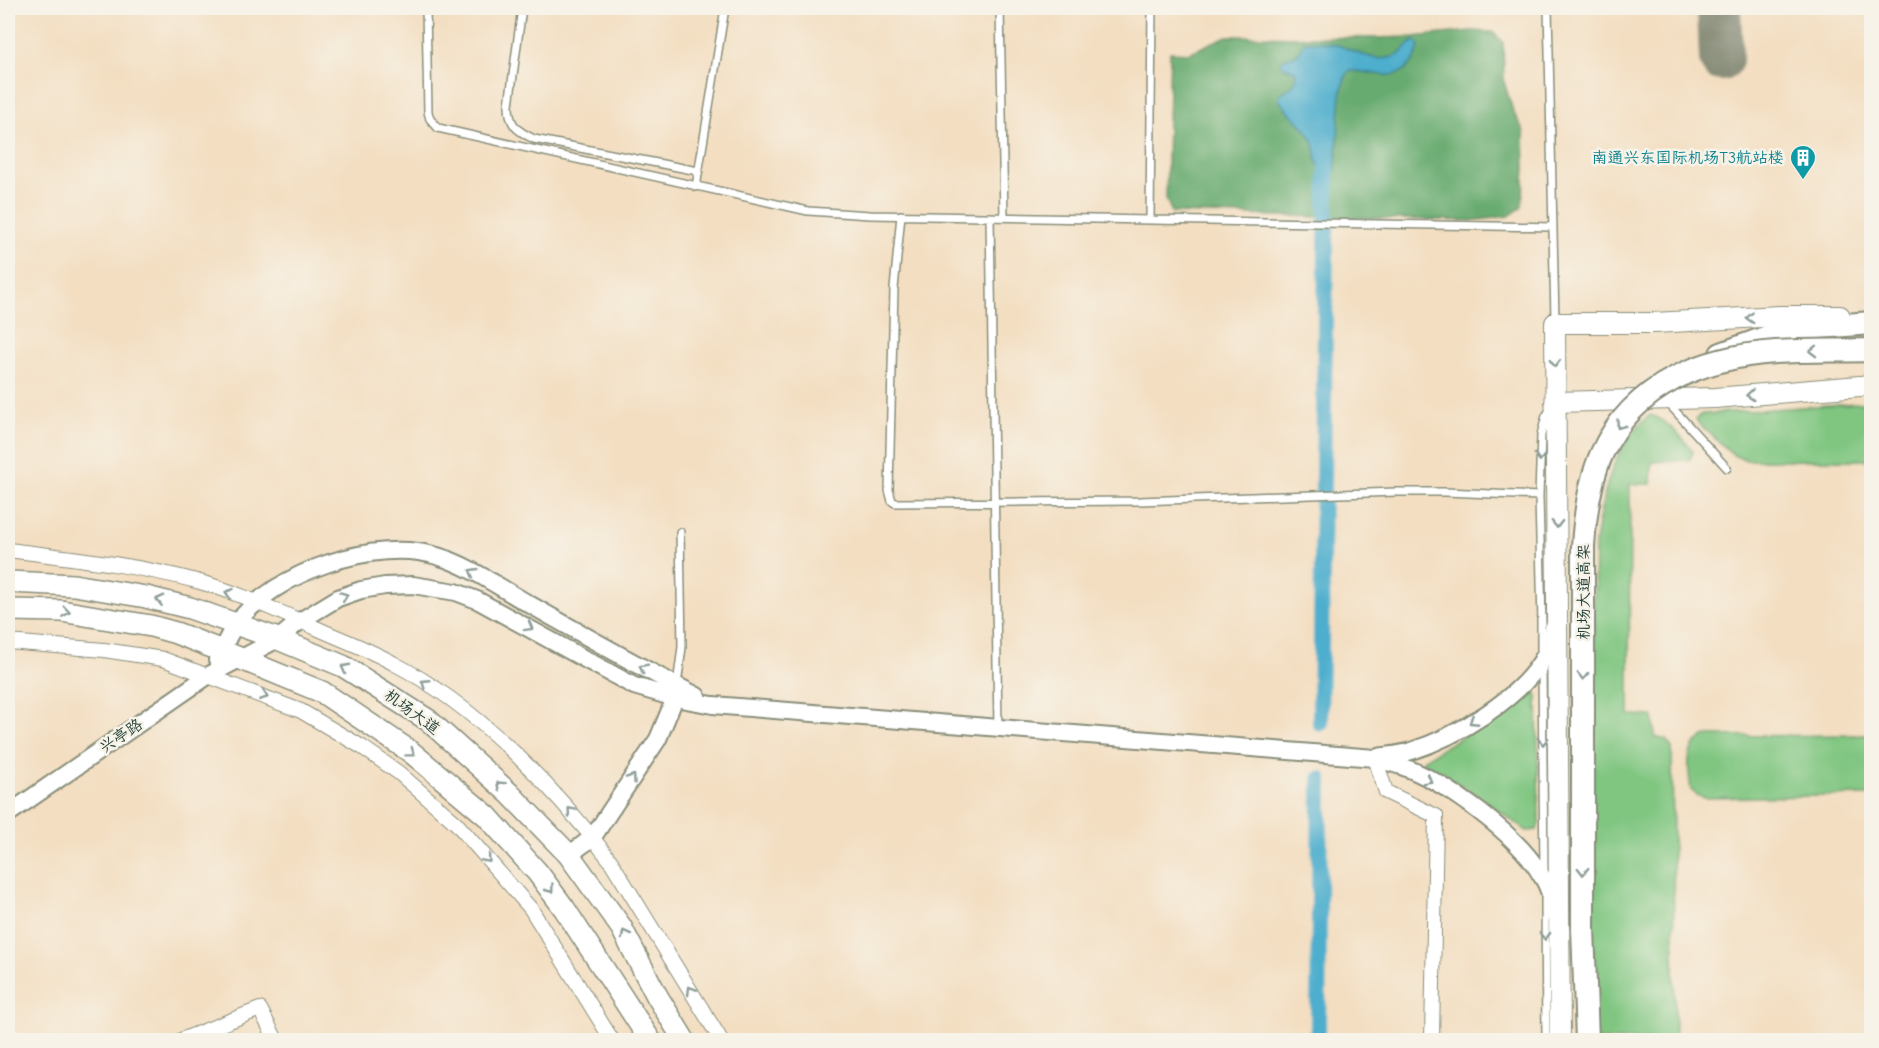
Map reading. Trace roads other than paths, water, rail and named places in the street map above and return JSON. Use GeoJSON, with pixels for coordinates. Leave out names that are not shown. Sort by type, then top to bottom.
{"type":"FeatureCollection","features":[{"type":"Feature","properties":{"kind":"highway"},"geometry":{"type":"LineString","coordinates":[[1682,373],[1716,356],[1773,335],[1805,328],[1872,323]]}},
{"type":"Feature","properties":{"kind":"highway","name":"机场大道高架"},"geometry":{"type":"LineString","coordinates":[[1587,1041],[1583,928],[1583,546],[1586,512],[1602,452],[1617,427],[1634,407],[1656,389],[1682,373],[1721,360],[1774,352],[1872,350]]}},
{"type":"Feature","properties":{"kind":"main road"},"geometry":{"type":"LineString","coordinates":[[1560,1041],[1557,684],[1549,617],[1555,323],[1654,323],[1779,316],[1872,315]]}},
{"type":"Feature","properties":{"kind":"main road"},"geometry":{"type":"LineString","coordinates":[[1555,402],[1715,398],[1872,385]]}},
{"type":"Feature","properties":{"kind":"main road","name":"机场大道"},"geometry":{"type":"LineString","coordinates":[[8,582],[74,585],[146,597],[190,608],[278,639],[344,666],[428,720],[509,793],[568,855],[621,927],[657,996],[684,1041]]}},
{"type":"Feature","properties":{"kind":"main road","name":"机场大道"},"geometry":{"type":"LineString","coordinates":[[8,610],[60,611],[151,626],[232,654],[322,692],[411,752],[487,816],[538,873],[564,908],[650,1041]]}},
{"type":"Feature","properties":{"kind":"main road"},"geometry":{"type":"LineString","coordinates":[[1567,1041],[1583,928]]}},
{"type":"Feature","properties":{"kind":"street"},"geometry":{"type":"LineString","coordinates":[[8,550],[113,564],[200,582],[258,603],[394,663],[443,695],[493,733],[562,800],[593,837],[610,860],[721,1041]]}},
{"type":"Feature","properties":{"kind":"street"},"geometry":{"type":"LineString","coordinates":[[232,654],[236,624],[258,603],[296,578],[338,559],[372,552],[416,551],[457,563],[628,661],[676,692],[713,705],[1375,758],[1403,766],[1470,805],[1501,830],[1527,856],[1544,881],[1550,895],[1560,938]]}},
{"type":"Feature","properties":{"kind":"street","name":"兴亭路"},"geometry":{"type":"LineString","coordinates":[[8,814],[209,675],[232,654],[278,639],[300,621],[338,598],[361,590],[384,586],[433,587],[456,592],[477,600],[634,686],[676,692]]}},
{"type":"Feature","properties":{"kind":"street"},"geometry":{"type":"LineString","coordinates":[[1375,758],[1409,752],[1439,740],[1470,724],[1514,691],[1530,676],[1544,657],[1549,617]]}},
{"type":"Feature","properties":{"kind":"street"},"geometry":{"type":"LineString","coordinates":[[8,642],[104,650],[164,659],[301,711],[342,735],[399,773],[456,823],[531,909],[612,1041]]}},
{"type":"Feature","properties":{"kind":"street"},"geometry":{"type":"LineString","coordinates":[[568,855],[593,837],[658,739],[676,692]]}},
{"type":"Feature","properties":{"kind":"street"},"geometry":{"type":"LineString","coordinates":[[1375,758],[1386,792],[1436,816],[1432,1041]]}},
{"type":"Feature","properties":{"kind":"street"},"geometry":{"type":"LineString","coordinates":[[181,1041],[260,1009],[276,1041]]}},
{"type":"Feature","properties":{"kind":"lane"},"geometry":{"type":"LineString","coordinates":[[426,8],[428,112],[430,119],[438,128],[808,211],[870,215],[1553,227]]}},
{"type":"Feature","properties":{"kind":"lane"},"geometry":{"type":"LineString","coordinates":[[522,8],[509,105],[512,125],[520,133],[534,140],[698,171]]}},
{"type":"Feature","properties":{"kind":"lane"},"geometry":{"type":"LineString","coordinates":[[696,187],[725,8]]}},
{"type":"Feature","properties":{"kind":"lane"},"geometry":{"type":"LineString","coordinates":[[1000,8],[1004,217]]}},
{"type":"Feature","properties":{"kind":"lane"},"geometry":{"type":"LineString","coordinates":[[1150,220],[1152,8]]}},
{"type":"Feature","properties":{"kind":"lane"},"geometry":{"type":"LineString","coordinates":[[1548,8],[1555,323]]}},
{"type":"Feature","properties":{"kind":"lane"},"geometry":{"type":"LineString","coordinates":[[901,214],[894,289],[890,496],[892,501],[901,504],[995,501],[1138,501],[1445,492],[1539,496]]}},
{"type":"Feature","properties":{"kind":"lane"},"geometry":{"type":"LineString","coordinates":[[990,217],[998,728]]}},
{"type":"Feature","properties":{"kind":"lane"},"geometry":{"type":"LineString","coordinates":[[1664,399],[1727,468]]}},
{"type":"Feature","properties":{"kind":"lane"},"geometry":{"type":"LineString","coordinates":[[1549,617],[1539,496],[1541,435],[1546,416],[1555,402]]}},
{"type":"Feature","properties":{"kind":"lane"},"geometry":{"type":"LineString","coordinates":[[676,692],[682,647],[680,532]]}},
{"type":"Feature","properties":{"kind":"lane"},"geometry":{"type":"LineString","coordinates":[[1544,657],[1557,684]]}},
{"type":"Feature","properties":{"kind":"lane"},"geometry":{"type":"LineString","coordinates":[[1544,657],[1546,1041]]}},
{"type":"Feature","properties":{"kind":"water"},"geometry":{"type":"Polygon","coordinates":[[[1415,41],[1419,45],[1415,59],[1403,71],[1381,75],[1350,71],[1346,77],[1340,101],[1337,161],[1335,171],[1327,174],[1318,163],[1310,135],[1279,100],[1279,95],[1292,86],[1297,77],[1295,71],[1282,66],[1280,62],[1298,54],[1305,42],[1331,43],[1370,57],[1385,58],[1396,56],[1415,41]]]}},
{"type":"Feature","properties":{"kind":"waterway"},"geometry":{"type":"LineString","coordinates":[[1320,723],[1327,166]]}},
{"type":"Feature","properties":{"kind":"waterway"},"geometry":{"type":"LineString","coordinates":[[1318,1040],[1320,779]]}},
{"type":"Feature","properties":{"kind":"place","name":"南通兴东国际机场T3航站楼"},"geometry":{"type":"Point","coordinates":[1803,181]}}]}
